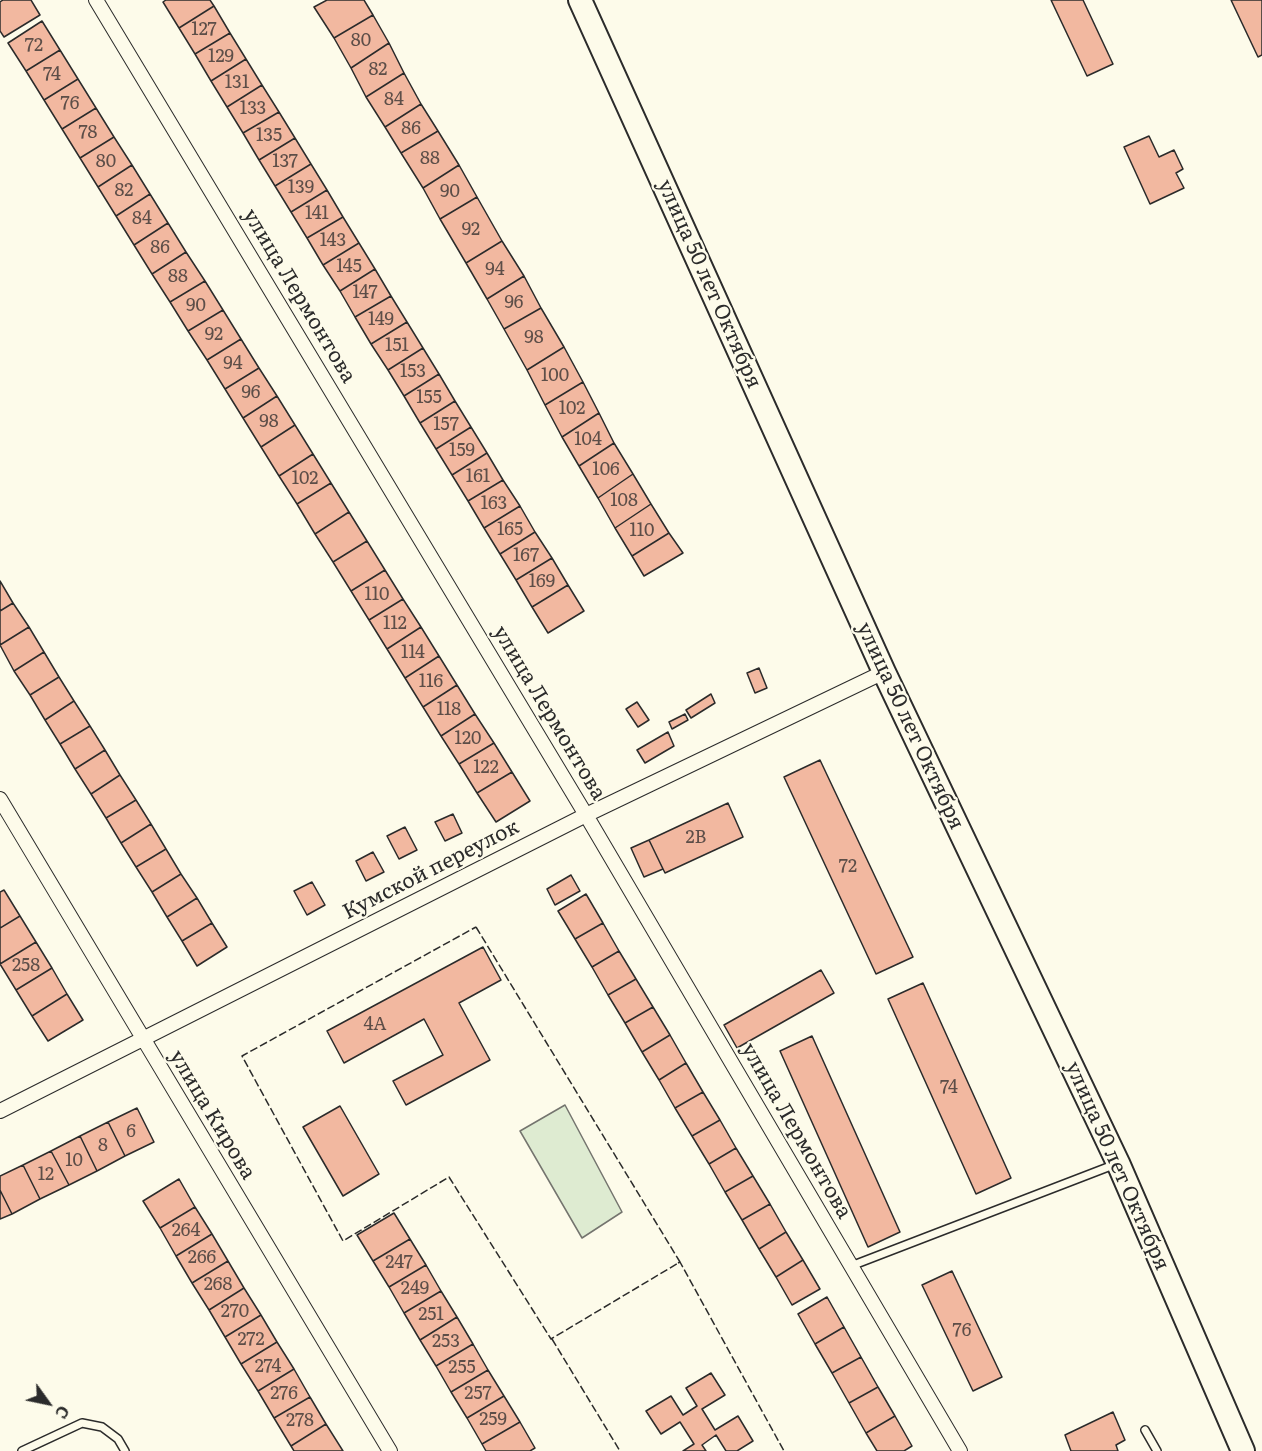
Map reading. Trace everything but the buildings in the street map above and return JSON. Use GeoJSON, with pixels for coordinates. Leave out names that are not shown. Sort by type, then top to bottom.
{"type":"FeatureCollection","features":[{"type":"Feature","properties":{"kind":"highway","name":"улица 50 лет Октября"},"geometry":{"type":"LineString","coordinates":[[580,0],[884,672],[1118,1163],[1243,1451]]}},
{"type":"Feature","properties":{"kind":"street","name":"улица Лермонтова"},"geometry":{"type":"LineString","coordinates":[[96,0],[586,815],[960,1451]]}},
{"type":"Feature","properties":{"kind":"street","name":"Кумской переулок"},"geometry":{"type":"LineString","coordinates":[[0,1111],[586,815],[884,672]]}},
{"type":"Feature","properties":{"kind":"street","name":"улица Кирова"},"geometry":{"type":"LineString","coordinates":[[0,799],[390,1451]]}},
{"type":"Feature","properties":{"kind":"lane"},"geometry":{"type":"LineString","coordinates":[[851,1266],[1118,1163]]}},
{"type":"Feature","properties":{"kind":"lane"},"geometry":{"type":"LineString","coordinates":[[22,1451],[82,1423],[102,1427],[118,1439],[125,1451]]}},
{"type":"Feature","properties":{"kind":"lane"},"geometry":{"type":"LineString","coordinates":[[1145,1430],[1157,1451]]}},
{"type":"Feature","properties":{"kind":"green space"},"geometry":{"type":"Polygon","coordinates":[[[565,1105],[622,1212],[582,1238],[520,1131],[565,1105]]]}},
{"type":"Feature","properties":{"kind":"fence"},"geometry":{"type":"LineString","coordinates":[[476,927],[680,1262],[551,1339],[449,1177],[343,1241],[242,1056],[476,927]]}},
{"type":"Feature","properties":{"kind":"fence"},"geometry":{"type":"LineString","coordinates":[[678,1263],[680,1262],[784,1451]]}},
{"type":"Feature","properties":{"kind":"fence"},"geometry":{"type":"LineString","coordinates":[[552,1339],[620,1451]]}}]}
